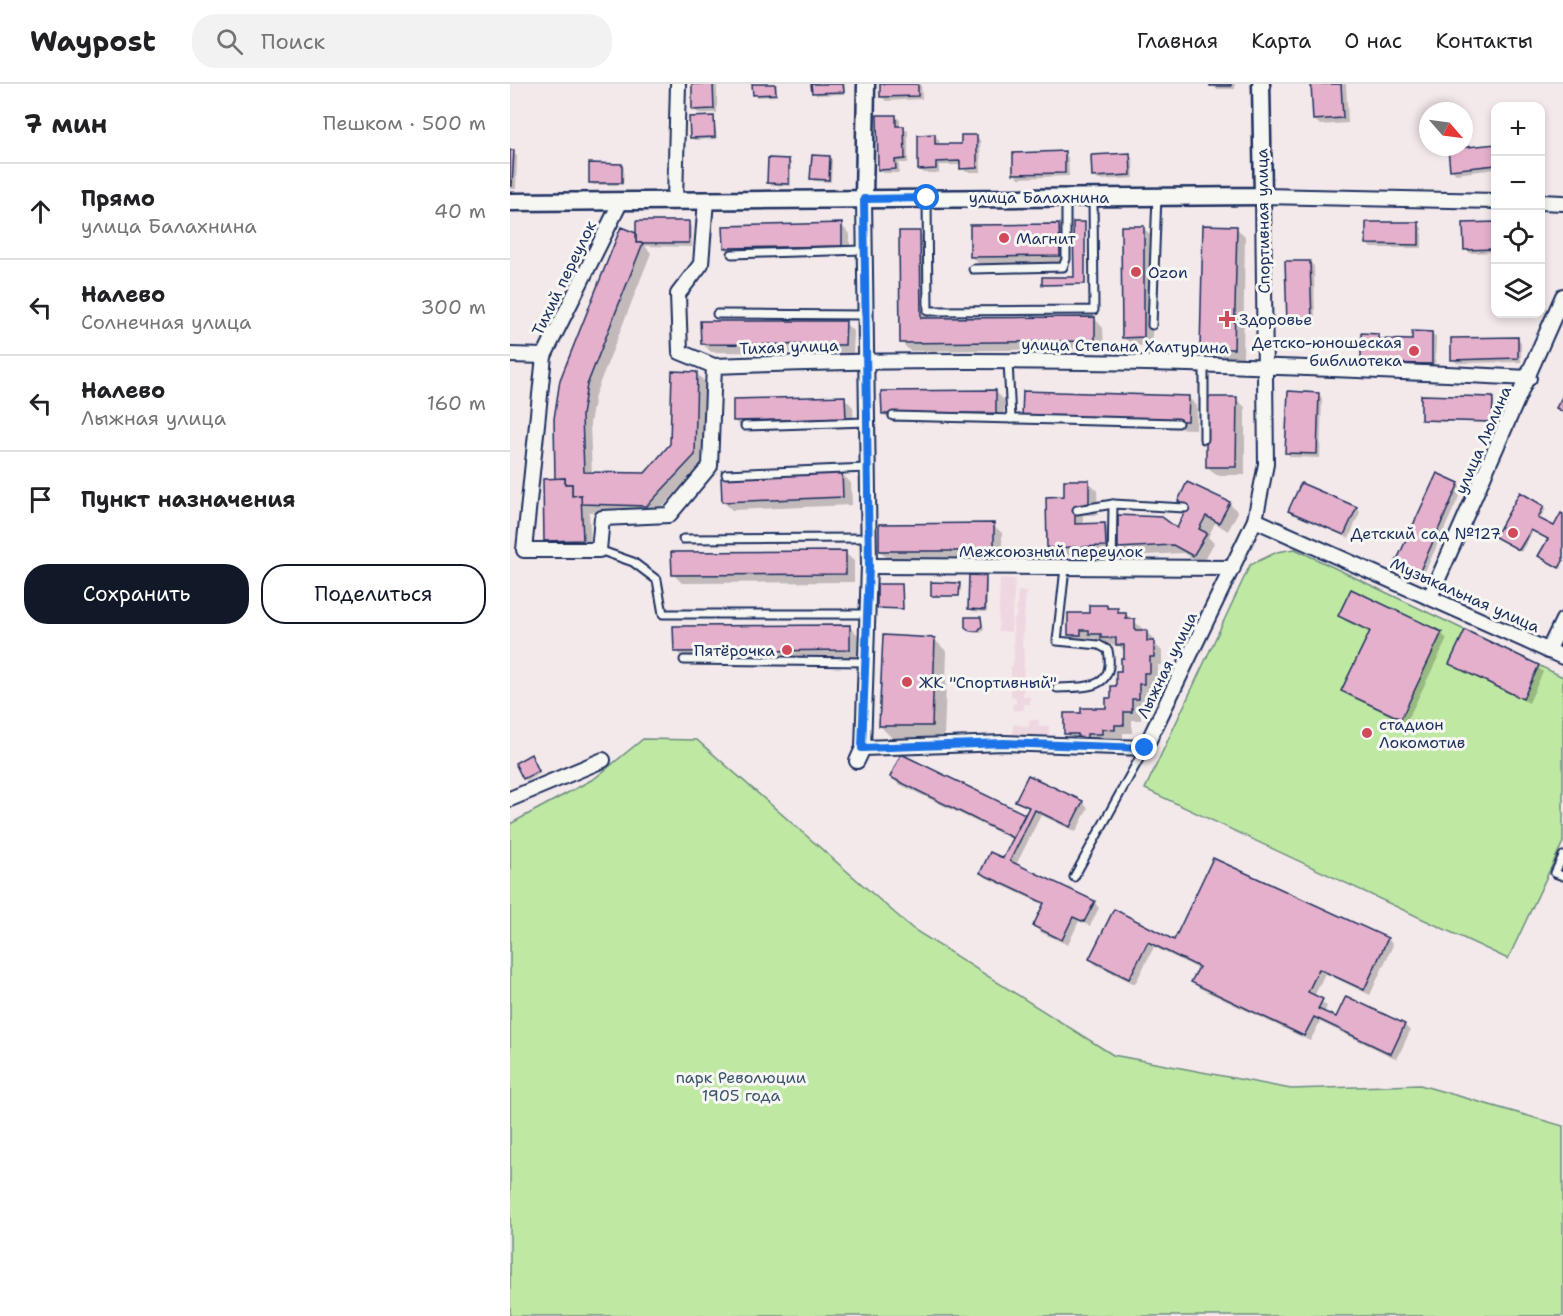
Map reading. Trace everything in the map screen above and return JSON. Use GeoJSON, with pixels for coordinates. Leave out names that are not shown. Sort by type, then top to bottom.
{"type":"FeatureCollection","features":[{"type":"Feature","properties":{"kind":"street"},"geometry":{"type":"LineString","coordinates":[[675,200],[678,84]]}},
{"type":"Feature","properties":{"kind":"street"},"geometry":{"type":"LineString","coordinates":[[857,761],[862,748],[869,566],[864,250],[866,84]]}},
{"type":"Feature","properties":{"kind":"street","name":"Спортивная улица"},"geometry":{"type":"LineString","coordinates":[[1233,568],[1255,520],[1266,464],[1261,84]]}},
{"type":"Feature","properties":{"kind":"street","name":"улица Балахнина"},"geometry":{"type":"LineString","coordinates":[[510,202],[1157,196],[1491,201]]}},
{"type":"Feature","properties":{"kind":"street"},"geometry":{"type":"LineString","coordinates":[[599,550],[602,518],[669,515],[710,466],[714,366],[680,352],[678,294],[701,264],[706,200]]}},
{"type":"Feature","properties":{"kind":"street","name":"Тихий переулок"},"geometry":{"type":"LineString","coordinates":[[599,550],[524,550],[544,356],[621,201]]}},
{"type":"Feature","properties":{"kind":"street"},"geometry":{"type":"LineString","coordinates":[[1545,202],[1563,203]]}},
{"type":"Feature","properties":{"kind":"street","name":"улица Люлина"},"geometry":{"type":"LineString","coordinates":[[1430,597],[1529,378],[1563,296]]}},
{"type":"Feature","properties":{"kind":"street"},"geometry":{"type":"LineString","coordinates":[[510,355],[544,356]]}},
{"type":"Feature","properties":{"kind":"street","name":"улица Степана Халтурина"},"geometry":{"type":"LineString","coordinates":[[866,360],[1265,364],[1529,378]]}},
{"type":"Feature","properties":{"kind":"street","name":"Тихая улица"},"geometry":{"type":"LineString","coordinates":[[714,366],[866,360]]}},
{"type":"Feature","properties":{"kind":"street","name":"Музыкальная улица"},"geometry":{"type":"LineString","coordinates":[[1255,520],[1563,657]]}},
{"type":"Feature","properties":{"kind":"street","name":"Межсоюзный переулок"},"geometry":{"type":"LineString","coordinates":[[869,566],[1233,568]]}},
{"type":"Feature","properties":{"kind":"street","name":"Лыжная улица"},"geometry":{"type":"LineString","coordinates":[[1145,748],[1233,568]]}},
{"type":"Feature","properties":{"kind":"street"},"geometry":{"type":"LineString","coordinates":[[1548,651],[1563,620]]}},
{"type":"Feature","properties":{"kind":"street"},"geometry":{"type":"LineString","coordinates":[[862,748],[1004,743],[1145,748]]}},
{"type":"Feature","properties":{"kind":"street"},"geometry":{"type":"LineString","coordinates":[[510,799],[603,760]]}},
{"type":"Feature","properties":{"kind":"lane"},"geometry":{"type":"LineString","coordinates":[[1152,325],[1157,196]]}},
{"type":"Feature","properties":{"kind":"lane"},"geometry":{"type":"LineString","coordinates":[[973,269],[1063,267],[1066,259],[1066,197]]}},
{"type":"Feature","properties":{"kind":"lane"},"geometry":{"type":"LineString","coordinates":[[927,198],[928,311],[1094,310],[1093,197]]}},
{"type":"Feature","properties":{"kind":"lane"},"geometry":{"type":"LineString","coordinates":[[732,254],[864,250]]}},
{"type":"Feature","properties":{"kind":"lane"},"geometry":{"type":"LineString","coordinates":[[717,314],[865,315]]}},
{"type":"Feature","properties":{"kind":"lane"},"geometry":{"type":"LineString","coordinates":[[1008,362],[1011,419]]}},
{"type":"Feature","properties":{"kind":"lane"},"geometry":{"type":"LineString","coordinates":[[1204,364],[1204,439]]}},
{"type":"Feature","properties":{"kind":"lane"},"geometry":{"type":"LineString","coordinates":[[893,416],[1178,423]]}},
{"type":"Feature","properties":{"kind":"lane"},"geometry":{"type":"LineString","coordinates":[[745,426],[866,422]]}},
{"type":"Feature","properties":{"kind":"lane"},"geometry":{"type":"LineString","coordinates":[[726,474],[867,468]]}},
{"type":"Feature","properties":{"kind":"lane"},"geometry":{"type":"LineString","coordinates":[[1112,568],[1113,504]]}},
{"type":"Feature","properties":{"kind":"lane"},"geometry":{"type":"LineString","coordinates":[[1077,510],[1113,504],[1185,508]]}},
{"type":"Feature","properties":{"kind":"lane"},"geometry":{"type":"LineString","coordinates":[[683,539],[869,538]]}},
{"type":"Feature","properties":{"kind":"lane"},"geometry":{"type":"LineString","coordinates":[[599,550],[633,562],[657,579],[663,614],[867,614]]}},
{"type":"Feature","properties":{"kind":"lane"},"geometry":{"type":"LineString","coordinates":[[1057,688],[1092,687],[1103,680],[1109,671],[1110,659],[1108,650],[1099,645],[1057,641],[1065,568]]}},
{"type":"Feature","properties":{"kind":"lane"},"geometry":{"type":"LineString","coordinates":[[684,660],[866,662]]}},
{"type":"Feature","properties":{"kind":"lane"},"geometry":{"type":"LineString","coordinates":[[1074,877],[1145,748]]}},
{"type":"Feature","properties":{"kind":"lane"},"geometry":{"type":"LineString","coordinates":[[1563,856],[1555,873],[1563,876]]}},
{"type":"Feature","properties":{"kind":"shaded area"},"geometry":{"type":"Polygon","coordinates":[[[1000,578],[1015,579],[1011,632],[998,631],[1000,578]]]}},
{"type":"Feature","properties":{"kind":"shaded area"},"geometry":{"type":"Polygon","coordinates":[[[1018,591],[1026,592],[1022,648],[1024,649],[1023,696],[1030,697],[1030,704],[1024,704],[1024,710],[1013,711],[1012,704],[1016,704],[1016,698],[1011,697],[1011,666],[1013,666],[1014,657],[1013,618],[1016,618],[1018,591]]]}},
{"type":"Feature","properties":{"kind":"shaded area"},"geometry":{"type":"Polygon","coordinates":[[[1029,720],[1039,720],[1039,726],[1049,726],[1049,738],[1013,735],[1013,724],[1029,727],[1029,720]]]}},
{"type":"Feature","properties":{"kind":"green space","name":"стадион Локомотив"},"geometry":{"type":"Polygon","coordinates":[[[1295,549],[1563,677],[1563,842],[1508,959],[1145,789],[1250,565],[1277,552],[1295,549]]]}},
{"type":"Feature","properties":{"kind":"green space","name":"парк Революции 1905 года"},"geometry":{"type":"Polygon","coordinates":[[[643,739],[697,740],[913,929],[1113,1055],[1291,1089],[1420,1085],[1563,1126],[1563,1316],[510,1316],[510,824],[595,778],[643,739]]]}},
{"type":"Feature","properties":{"kind":"building"},"geometry":{"type":"Polygon","coordinates":[[[692,84],[713,84],[714,109],[692,110],[692,84]]]}},
{"type":"Feature","properties":{"kind":"building"},"geometry":{"type":"Polygon","coordinates":[[[752,84],[775,84],[776,94],[753,95],[752,84]]]}},
{"type":"Feature","properties":{"kind":"building"},"geometry":{"type":"Polygon","coordinates":[[[811,84],[843,84],[844,92],[812,93],[811,84]]]}},
{"type":"Feature","properties":{"kind":"building"},"geometry":{"type":"Polygon","coordinates":[[[880,84],[918,84],[918,96],[880,97],[880,84]]]}},
{"type":"Feature","properties":{"kind":"building"},"geometry":{"type":"Polygon","coordinates":[[[1210,84],[1231,84],[1231,86],[1210,86],[1210,84]]]}},
{"type":"Feature","properties":{"kind":"building"},"geometry":{"type":"Polygon","coordinates":[[[1311,84],[1341,84],[1343,118],[1313,120],[1311,84]]]}},
{"type":"Feature","properties":{"kind":"building"},"geometry":{"type":"Polygon","coordinates":[[[877,115],[896,115],[896,126],[904,126],[905,159],[895,160],[896,169],[878,170],[877,115]]]}},
{"type":"Feature","properties":{"kind":"building"},"geometry":{"type":"Polygon","coordinates":[[[714,116],[715,137],[690,138],[689,117],[714,116]]]}},
{"type":"Feature","properties":{"kind":"building"},"geometry":{"type":"Polygon","coordinates":[[[935,134],[935,144],[961,144],[961,135],[977,135],[977,168],[960,169],[960,161],[936,162],[936,169],[918,170],[918,135],[935,134]]]}},
{"type":"Feature","properties":{"kind":"building"},"geometry":{"type":"Polygon","coordinates":[[[1491,145],[1491,166],[1450,170],[1449,156],[1473,156],[1473,146],[1491,145]]]}},
{"type":"Feature","properties":{"kind":"building"},"geometry":{"type":"Polygon","coordinates":[[[510,150],[514,150],[512,186],[510,186],[510,150]]]}},
{"type":"Feature","properties":{"kind":"building"},"geometry":{"type":"Polygon","coordinates":[[[1065,151],[1065,173],[1013,174],[1013,153],[1065,151]]]}},
{"type":"Feature","properties":{"kind":"building"},"geometry":{"type":"Polygon","coordinates":[[[1130,153],[1131,175],[1092,177],[1091,155],[1130,153]]]}},
{"type":"Feature","properties":{"kind":"building"},"geometry":{"type":"Polygon","coordinates":[[[812,155],[830,156],[829,180],[810,179],[812,155]]]}},
{"type":"Feature","properties":{"kind":"building"},"geometry":{"type":"Polygon","coordinates":[[[768,158],[789,159],[789,184],[767,183],[768,158]]]}},
{"type":"Feature","properties":{"kind":"building"},"geometry":{"type":"Polygon","coordinates":[[[589,163],[622,164],[622,183],[589,183],[589,163]]]}},
{"type":"Feature","properties":{"kind":"building"},"geometry":{"type":"Polygon","coordinates":[[[636,221],[689,221],[689,243],[636,243],[636,221]]]}},
{"type":"Feature","properties":{"kind":"building"},"geometry":{"type":"Polygon","coordinates":[[[1073,222],[1085,222],[1085,284],[1042,285],[1042,277],[1074,277],[1073,222]]]}},
{"type":"Feature","properties":{"kind":"building"},"geometry":{"type":"Polygon","coordinates":[[[1366,222],[1419,222],[1419,245],[1366,244],[1366,222]]]}},
{"type":"Feature","properties":{"kind":"building"},"geometry":{"type":"Polygon","coordinates":[[[1491,222],[1491,249],[1464,250],[1463,223],[1491,222]]]}},
{"type":"Feature","properties":{"kind":"building"},"geometry":{"type":"Polygon","coordinates":[[[842,223],[842,246],[724,248],[723,226],[842,223]]]}},
{"type":"Feature","properties":{"kind":"building"},"geometry":{"type":"Polygon","coordinates":[[[1059,224],[1060,256],[970,257],[970,225],[1059,224]]]}},
{"type":"Feature","properties":{"kind":"building"},"geometry":{"type":"Polygon","coordinates":[[[1203,225],[1237,226],[1234,349],[1200,349],[1203,225]]]}},
{"type":"Feature","properties":{"kind":"building"},"geometry":{"type":"Polygon","coordinates":[[[1121,226],[1144,226],[1144,337],[1122,338],[1121,226]]]}},
{"type":"Feature","properties":{"kind":"building"},"geometry":{"type":"Polygon","coordinates":[[[621,227],[636,233],[636,243],[643,243],[587,385],[582,415],[584,472],[645,473],[670,444],[672,371],[697,372],[695,455],[647,506],[581,504],[581,495],[572,496],[572,484],[565,484],[565,478],[555,479],[554,419],[560,380],[621,227]]]}},
{"type":"Feature","properties":{"kind":"building"},"geometry":{"type":"Polygon","coordinates":[[[899,231],[920,231],[921,318],[1095,317],[1095,341],[900,343],[899,231]]]}},
{"type":"Feature","properties":{"kind":"building"},"geometry":{"type":"Polygon","coordinates":[[[1285,261],[1310,261],[1312,322],[1287,323],[1285,261]]]}},
{"type":"Feature","properties":{"kind":"building"},"geometry":{"type":"Polygon","coordinates":[[[700,321],[846,321],[845,345],[701,344],[700,321]]]}},
{"type":"Feature","properties":{"kind":"building"},"geometry":{"type":"Polygon","coordinates":[[[1412,331],[1432,332],[1432,364],[1367,363],[1361,359],[1361,333],[1378,334],[1378,339],[1412,340],[1412,331]]]}},
{"type":"Feature","properties":{"kind":"building"},"geometry":{"type":"Polygon","coordinates":[[[1518,337],[1518,358],[1451,360],[1451,338],[1518,337]]]}},
{"type":"Feature","properties":{"kind":"building"},"geometry":{"type":"Polygon","coordinates":[[[996,390],[996,413],[882,414],[881,391],[996,390]]]}},
{"type":"Feature","properties":{"kind":"building"},"geometry":{"type":"Polygon","coordinates":[[[1023,391],[1189,396],[1188,421],[1022,416],[1023,391]]]}},
{"type":"Feature","properties":{"kind":"building"},"geometry":{"type":"Polygon","coordinates":[[[1288,391],[1319,393],[1317,454],[1285,453],[1288,391]]]}},
{"type":"Feature","properties":{"kind":"building"},"geometry":{"type":"Polygon","coordinates":[[[1421,395],[1493,397],[1492,422],[1421,420],[1421,395]]]}},
{"type":"Feature","properties":{"kind":"building"},"geometry":{"type":"Polygon","coordinates":[[[1563,395],[1563,412],[1556,408],[1563,395]]]}},
{"type":"Feature","properties":{"kind":"building"},"geometry":{"type":"Polygon","coordinates":[[[845,396],[846,419],[733,421],[733,399],[845,396]]]}},
{"type":"Feature","properties":{"kind":"building"},"geometry":{"type":"Polygon","coordinates":[[[1206,397],[1237,397],[1236,467],[1206,467],[1206,397]]]}},
{"type":"Feature","properties":{"kind":"building"},"geometry":{"type":"Polygon","coordinates":[[[842,472],[843,497],[722,502],[721,478],[842,472]]]}},
{"type":"Feature","properties":{"kind":"building"},"geometry":{"type":"Polygon","coordinates":[[[1437,473],[1459,483],[1419,573],[1396,562],[1437,473]]]}},
{"type":"Feature","properties":{"kind":"building"},"geometry":{"type":"Polygon","coordinates":[[[565,478],[565,484],[572,484],[572,496],[581,495],[583,540],[544,541],[543,479],[565,478]]]}},
{"type":"Feature","properties":{"kind":"building"},"geometry":{"type":"Polygon","coordinates":[[[1064,480],[1089,480],[1089,506],[1075,507],[1075,524],[1105,523],[1106,546],[1047,548],[1046,497],[1064,496],[1064,480]]]}},
{"type":"Feature","properties":{"kind":"building"},"geometry":{"type":"Polygon","coordinates":[[[1187,482],[1230,502],[1219,523],[1206,516],[1199,529],[1207,533],[1193,556],[1173,545],[1118,548],[1118,515],[1162,517],[1177,528],[1187,507],[1178,501],[1187,482]]]}},
{"type":"Feature","properties":{"kind":"building"},"geometry":{"type":"Polygon","coordinates":[[[1301,483],[1357,507],[1344,535],[1288,511],[1301,483]]]}},
{"type":"Feature","properties":{"kind":"building","name":"Детский сад №127"},"geometry":{"type":"Polygon","coordinates":[[[1520,492],[1544,506],[1538,518],[1554,526],[1561,513],[1563,514],[1563,561],[1559,568],[1538,556],[1548,539],[1531,530],[1519,550],[1495,537],[1520,492]]]}},
{"type":"Feature","properties":{"kind":"building"},"geometry":{"type":"Polygon","coordinates":[[[994,523],[994,551],[879,551],[879,524],[994,523]]]}},
{"type":"Feature","properties":{"kind":"building"},"geometry":{"type":"Polygon","coordinates":[[[846,551],[846,574],[672,575],[671,552],[846,551]]]}},
{"type":"Feature","properties":{"kind":"building"},"geometry":{"type":"Polygon","coordinates":[[[969,575],[986,576],[985,610],[968,609],[969,575]]]}},
{"type":"Feature","properties":{"kind":"building"},"geometry":{"type":"Polygon","coordinates":[[[931,582],[960,583],[959,596],[931,596],[931,582]]]}},
{"type":"Feature","properties":{"kind":"building"},"geometry":{"type":"Polygon","coordinates":[[[877,584],[902,584],[903,609],[877,608],[877,584]]]}},
{"type":"Feature","properties":{"kind":"building"},"geometry":{"type":"Polygon","coordinates":[[[1351,589],[1442,632],[1401,719],[1341,691],[1370,631],[1338,616],[1351,589]]]}},
{"type":"Feature","properties":{"kind":"building"},"geometry":{"type":"Polygon","coordinates":[[[1089,605],[1107,605],[1107,608],[1118,608],[1118,613],[1126,613],[1126,619],[1135,619],[1135,630],[1147,630],[1147,641],[1154,641],[1154,657],[1150,657],[1150,673],[1144,673],[1144,684],[1139,684],[1139,699],[1132,699],[1132,712],[1124,712],[1124,725],[1115,725],[1115,730],[1102,729],[1102,734],[1087,734],[1087,740],[1078,740],[1078,734],[1064,734],[1064,713],[1081,713],[1081,708],[1106,708],[1106,698],[1111,698],[1111,686],[1116,686],[1116,671],[1121,671],[1121,658],[1124,658],[1124,645],[1116,645],[1116,638],[1101,638],[1101,634],[1089,634],[1089,630],[1081,630],[1081,635],[1068,635],[1068,613],[1089,613],[1089,605]]]}},
{"type":"Feature","properties":{"kind":"building"},"geometry":{"type":"Polygon","coordinates":[[[965,617],[981,617],[982,626],[978,631],[970,631],[965,627],[965,617]]]}},
{"type":"Feature","properties":{"kind":"building"},"geometry":{"type":"Polygon","coordinates":[[[850,625],[850,650],[674,652],[673,626],[850,625]]]}},
{"type":"Feature","properties":{"kind":"building"},"geometry":{"type":"Polygon","coordinates":[[[1465,630],[1539,665],[1523,699],[1449,664],[1465,630]]]}},
{"type":"Feature","properties":{"kind":"building","name":"ЖК \"Спортивный\""},"geometry":{"type":"Polygon","coordinates":[[[883,635],[935,638],[932,726],[879,726],[883,635]]]}},
{"type":"Feature","properties":{"kind":"building"},"geometry":{"type":"Polygon","coordinates":[[[531,754],[539,771],[523,779],[515,763],[531,754]]]}},
{"type":"Feature","properties":{"kind":"building"},"geometry":{"type":"Polygon","coordinates":[[[901,754],[1025,814],[1013,838],[890,777],[901,754]]]}},
{"type":"Feature","properties":{"kind":"building"},"geometry":{"type":"Polygon","coordinates":[[[1028,775],[1083,801],[1070,827],[1035,810],[1010,861],[1095,901],[1084,922],[1073,917],[1062,940],[1033,926],[1044,903],[980,873],[990,852],[1003,858],[1029,807],[1015,801],[1028,775]]]}},
{"type":"Feature","properties":{"kind":"building"},"geometry":{"type":"Polygon","coordinates":[[[1213,858],[1388,938],[1364,990],[1319,969],[1308,992],[1323,999],[1318,1009],[1336,1017],[1346,996],[1405,1024],[1391,1054],[1314,1017],[1304,1036],[1191,982],[1199,967],[1148,942],[1129,979],[1089,959],[1114,909],[1174,940],[1213,858]]]}},
{"type":"Feature","properties":{"kind":"place","name":"Магнит"},"geometry":{"type":"Point","coordinates":[1004,238]}},
{"type":"Feature","properties":{"kind":"place","name":"Ozon"},"geometry":{"type":"Point","coordinates":[1136,272]}},
{"type":"Feature","properties":{"kind":"place","name":"Здоровье"},"geometry":{"type":"Point","coordinates":[1227,319]}},
{"type":"Feature","properties":{"kind":"place","name":"Детско-юношеская библиотека"},"geometry":{"type":"Point","coordinates":[1414,351]}},
{"type":"Feature","properties":{"kind":"place","name":"Детский сад №127"},"geometry":{"type":"Point","coordinates":[1513,533]}},
{"type":"Feature","properties":{"kind":"place","name":"Пятёрочка"},"geometry":{"type":"Point","coordinates":[787,650]}},
{"type":"Feature","properties":{"kind":"place","name":"ЖК \"Спортивный\""},"geometry":{"type":"Point","coordinates":[907,682]}},
{"type":"Feature","properties":{"kind":"place","name":"стадион Локомотив"},"geometry":{"type":"Point","coordinates":[1367,733]}},
{"type":"Feature","properties":{"kind":"route"},"geometry":{"type":"LineString","coordinates":[[927,198],[864,199],[869,566],[862,748],[1004,743],[1145,748]]}}]}
